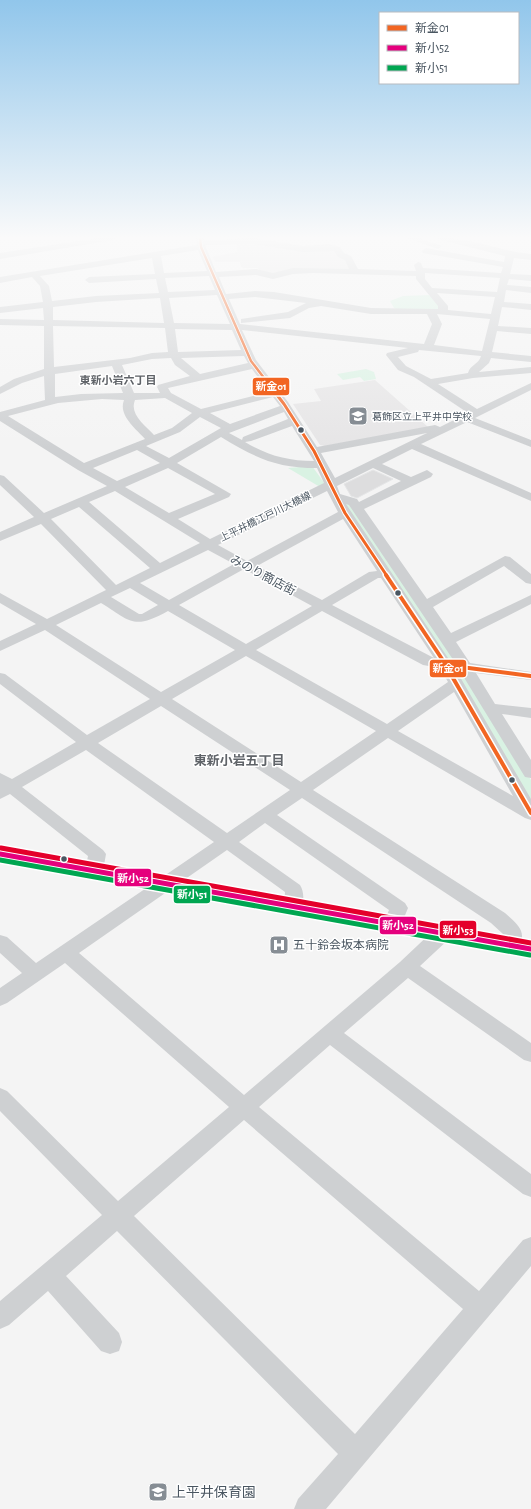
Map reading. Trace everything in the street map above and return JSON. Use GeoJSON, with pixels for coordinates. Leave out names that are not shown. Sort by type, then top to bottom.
{"type":"FeatureCollection","features":[{"type":"Feature","properties":{"kind":"main road"},"geometry":{"type":"LineString","coordinates":[[0,854],[521,947]]}},
{"type":"Feature","properties":{"kind":"street"},"geometry":{"type":"LineString","coordinates":[[0,310],[25,307]]}},
{"type":"Feature","properties":{"kind":"street"},"geometry":{"type":"LineString","coordinates":[[48,307],[50,403]]}},
{"type":"Feature","properties":{"kind":"street"},"geometry":{"type":"LineString","coordinates":[[166,307],[173,354],[179,363],[197,378]]}},
{"type":"Feature","properties":{"kind":"street"},"geometry":{"type":"LineString","coordinates":[[228,307],[254,366],[286,408],[314,451],[329,478],[332,490],[345,513],[386,573],[457,683],[531,813]]}},
{"type":"Feature","properties":{"kind":"street"},"geometry":{"type":"LineString","coordinates":[[236,324],[290,315],[303,307]]}},
{"type":"Feature","properties":{"kind":"street"},"geometry":{"type":"LineString","coordinates":[[348,307],[377,312],[430,311],[495,317]]}},
{"type":"Feature","properties":{"kind":"street"},"geometry":{"type":"LineString","coordinates":[[443,307],[443,312]]}},
{"type":"Feature","properties":{"kind":"street"},"geometry":{"type":"LineString","coordinates":[[473,375],[474,370],[485,361],[497,307]]}},
{"type":"Feature","properties":{"kind":"street"},"geometry":{"type":"LineString","coordinates":[[430,311],[437,324],[424,347],[391,355],[402,368],[430,382],[472,416],[531,444]]}},
{"type":"Feature","properties":{"kind":"street"},"geometry":{"type":"LineString","coordinates":[[0,322],[49,323],[100,320],[169,324],[236,324],[531,359]]}},
{"type":"Feature","properties":{"kind":"street"},"geometry":{"type":"LineString","coordinates":[[493,328],[531,331]]}},
{"type":"Feature","properties":{"kind":"street"},"geometry":{"type":"LineString","coordinates":[[0,391],[18,381],[50,371],[173,354],[247,353]]}},
{"type":"Feature","properties":{"kind":"street"},"geometry":{"type":"LineString","coordinates":[[116,363],[130,398],[127,406],[129,414],[152,440]]}},
{"type":"Feature","properties":{"kind":"street"},"geometry":{"type":"LineString","coordinates":[[167,396],[162,387],[169,384],[254,366]]}},
{"type":"Feature","properties":{"kind":"street"},"geometry":{"type":"LineString","coordinates":[[430,382],[473,375],[531,370]]}},
{"type":"Feature","properties":{"kind":"street","name":"上平井橋江戸川大橋線"},"geometry":{"type":"LineString","coordinates":[[0,647],[158,568],[332,490],[384,458],[531,386]]}},
{"type":"Feature","properties":{"kind":"street"},"geometry":{"type":"LineString","coordinates":[[519,392],[531,396]]}},
{"type":"Feature","properties":{"kind":"street"},"geometry":{"type":"LineString","coordinates":[[82,468],[176,430],[198,413],[276,394]]}},
{"type":"Feature","properties":{"kind":"street"},"geometry":{"type":"LineString","coordinates":[[0,416],[24,408],[94,396],[130,398],[167,396],[225,430],[247,448],[277,461],[294,464],[321,464]]}},
{"type":"Feature","properties":{"kind":"street"},"geometry":{"type":"LineString","coordinates":[[0,537],[169,463],[225,430],[286,408]]}},
{"type":"Feature","properties":{"kind":"street","name":"みのり商店街"},"geometry":{"type":"LineString","coordinates":[[0,416],[82,468],[116,486],[168,518],[212,547],[428,662],[531,676]]}},
{"type":"Feature","properties":{"kind":"street"},"geometry":{"type":"LineString","coordinates":[[247,439],[294,421]]}},
{"type":"Feature","properties":{"kind":"street"},"geometry":{"type":"LineString","coordinates":[[314,451],[448,427]]}},
{"type":"Feature","properties":{"kind":"street"},"geometry":{"type":"LineString","coordinates":[[361,442],[384,458]]}},
{"type":"Feature","properties":{"kind":"street"},"geometry":{"type":"LineString","coordinates":[[413,445],[531,496]]}},
{"type":"Feature","properties":{"kind":"street"},"geometry":{"type":"LineString","coordinates":[[138,446],[225,494],[168,518]]}},
{"type":"Feature","properties":{"kind":"street"},"geometry":{"type":"LineString","coordinates":[[373,464],[411,482]]}},
{"type":"Feature","properties":{"kind":"street"},"geometry":{"type":"LineString","coordinates":[[357,508],[427,474]]}},
{"type":"Feature","properties":{"kind":"street"},"geometry":{"type":"LineString","coordinates":[[0,479],[42,518],[114,590]]}},
{"type":"Feature","properties":{"kind":"street"},"geometry":{"type":"LineString","coordinates":[[519,491],[531,485]]}},
{"type":"Feature","properties":{"kind":"street"},"geometry":{"type":"LineString","coordinates":[[332,490],[353,502],[448,640],[491,708],[525,754],[531,773]]}},
{"type":"Feature","properties":{"kind":"street"},"geometry":{"type":"LineString","coordinates":[[80,501],[158,568]]}},
{"type":"Feature","properties":{"kind":"street"},"geometry":{"type":"LineString","coordinates":[[101,597],[136,618],[145,618],[345,513]]}},
{"type":"Feature","properties":{"kind":"street"},"geometry":{"type":"LineString","coordinates":[[425,606],[505,560],[531,580]]}},
{"type":"Feature","properties":{"kind":"street"},"geometry":{"type":"LineString","coordinates":[[94,871],[97,854],[4,786],[87,743],[374,575],[386,573]]}},
{"type":"Feature","properties":{"kind":"street"},"geometry":{"type":"LineString","coordinates":[[130,583],[385,731],[531,813]]}},
{"type":"Feature","properties":{"kind":"street"},"geometry":{"type":"LineString","coordinates":[[448,640],[531,599]]}},
{"type":"Feature","properties":{"kind":"street"},"geometry":{"type":"LineString","coordinates":[[4,603],[46,625],[504,922],[513,932],[521,947]]}},
{"type":"Feature","properties":{"kind":"street"},"geometry":{"type":"LineString","coordinates":[[0,676],[87,743],[294,890],[293,907]]}},
{"type":"Feature","properties":{"kind":"street"},"geometry":{"type":"LineString","coordinates":[[0,998],[226,841],[301,791],[385,731],[457,683]]}},
{"type":"Feature","properties":{"kind":"street"},"geometry":{"type":"LineString","coordinates":[[491,708],[531,713]]}},
{"type":"Feature","properties":{"kind":"street"},"geometry":{"type":"LineString","coordinates":[[265,815],[399,908],[392,925]]}},
{"type":"Feature","properties":{"kind":"street"},"geometry":{"type":"LineString","coordinates":[[0,1317],[407,967],[442,934]]}},
{"type":"Feature","properties":{"kind":"street"},"geometry":{"type":"LineString","coordinates":[[0,942],[36,974]]}},
{"type":"Feature","properties":{"kind":"street"},"geometry":{"type":"LineString","coordinates":[[66,953],[243,1107],[481,1308]]}},
{"type":"Feature","properties":{"kind":"street"},"geometry":{"type":"LineString","coordinates":[[407,967],[531,1054]]}},
{"type":"Feature","properties":{"kind":"street"},"geometry":{"type":"LineString","coordinates":[[329,1033],[531,1187]]}},
{"type":"Feature","properties":{"kind":"street"},"geometry":{"type":"LineString","coordinates":[[0,1097],[268,1367],[356,1453]]}},
{"type":"Feature","properties":{"kind":"street"},"geometry":{"type":"LineString","coordinates":[[308,1509],[531,1248]]}},
{"type":"Feature","properties":{"kind":"street"},"geometry":{"type":"LineString","coordinates":[[48,1275],[110,1342]]}},
{"type":"Feature","properties":{"kind":"shaded area","name":"葛飾区立上平井中学校"},"geometry":{"type":"Polygon","coordinates":[[[375,380],[428,427],[325,446],[320,445],[293,404],[321,401],[314,389],[375,380]]]}},
{"type":"Feature","properties":{"kind":"green space"},"geometry":{"type":"Polygon","coordinates":[[[439,307],[439,309],[398,310],[394,308],[439,307]]]}},
{"type":"Feature","properties":{"kind":"green space"},"geometry":{"type":"Polygon","coordinates":[[[366,369],[374,372],[376,379],[364,381],[360,377],[343,380],[337,374],[366,369]]]}},
{"type":"Feature","properties":{"kind":"green space"},"geometry":{"type":"Polygon","coordinates":[[[312,466],[325,484],[320,487],[288,468],[312,466]]]}},
{"type":"Feature","properties":{"kind":"green space"},"geometry":{"type":"Polygon","coordinates":[[[342,500],[351,503],[458,661],[451,662],[448,660],[342,500]]]}},
{"type":"Feature","properties":{"kind":"green space"},"geometry":{"type":"Polygon","coordinates":[[[453,669],[463,670],[531,780],[531,803],[453,669]]]}},
{"type":"Feature","properties":{"kind":"building"},"geometry":{"type":"Polygon","coordinates":[[[373,470],[393,479],[357,498],[351,496],[344,484],[373,470]]]}},
{"type":"Feature","properties":{"kind":"transit line","name":"新金01"},"geometry":{"type":"LineString","coordinates":[[228,307],[251,361],[284,404],[314,451],[345,513],[442,659],[531,813]]}},
{"type":"Feature","properties":{"kind":"transit line","name":"新金01"},"geometry":{"type":"LineString","coordinates":[[445,665],[531,676]]}},
{"type":"Feature","properties":{"kind":"transit line","name":"新小53"},"geometry":{"type":"LineString","coordinates":[[1,848],[531,943]]}},
{"type":"Feature","properties":{"kind":"transit line","name":"新小52"},"geometry":{"type":"LineString","coordinates":[[0,854],[531,949]]}},
{"type":"Feature","properties":{"kind":"transit line","name":"新小51"},"geometry":{"type":"LineString","coordinates":[[0,860],[530,955]]}},
{"type":"Feature","properties":{"kind":"place","name":"葛飾区立上平井中学校"},"geometry":{"type":"Point","coordinates":[358,416]}},
{"type":"Feature","properties":{"kind":"place","name":"五十鈴会坂本病院"},"geometry":{"type":"Point","coordinates":[279,945]}},
{"type":"Feature","properties":{"kind":"place","name":"上平井保育園"},"geometry":{"type":"Point","coordinates":[158,1492]}},
{"type":"Feature","properties":{"kind":"district","name":"東新小岩六丁目"},"geometry":{"type":"Point","coordinates":[118,380]}},
{"type":"Feature","properties":{"kind":"district","name":"東新小岩五丁目"},"geometry":{"type":"Point","coordinates":[239,760]}}]}
